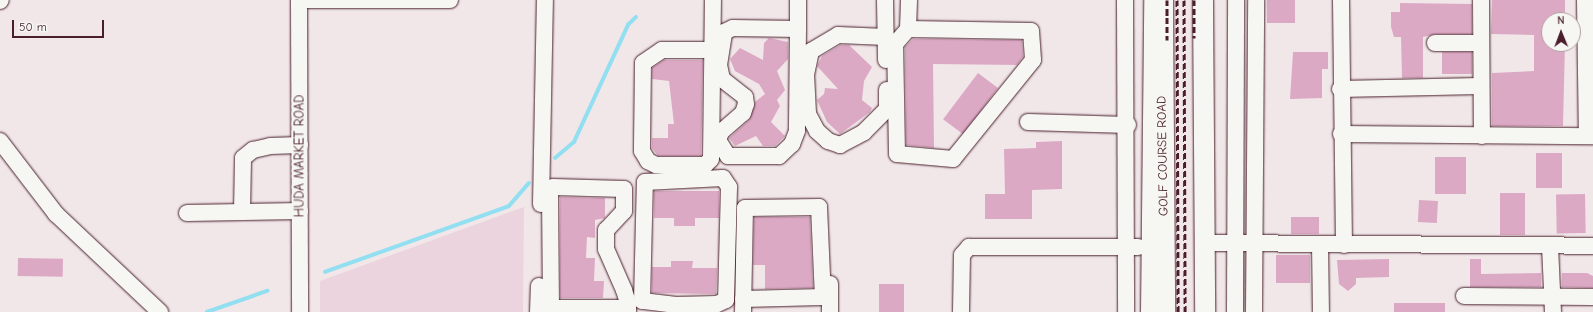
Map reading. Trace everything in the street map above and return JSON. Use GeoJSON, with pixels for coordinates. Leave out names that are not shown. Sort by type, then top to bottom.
{"type":"FeatureCollection","features":[{"type":"Feature","properties":{"kind":"main road","name":"GOLF COURSE ROAD"},"geometry":{"type":"LineString","coordinates":[[1163,0],[1157,247],[1165,312]]}},
{"type":"Feature","properties":{"kind":"main road"},"geometry":{"type":"LineString","coordinates":[[1203,0],[1205,312]]}},
{"type":"Feature","properties":{"kind":"street"},"geometry":{"type":"LineString","coordinates":[[299,0],[450,0]]}},
{"type":"Feature","properties":{"kind":"street","name":"HUDA MARKET ROAD"},"geometry":{"type":"LineString","coordinates":[[299,0],[300,312]]}},
{"type":"Feature","properties":{"kind":"street"},"geometry":{"type":"LineString","coordinates":[[538,312],[545,0]]}},
{"type":"Feature","properties":{"kind":"street"},"geometry":{"type":"LineString","coordinates":[[712,50],[662,50],[644,63],[642,151],[648,161],[656,165],[705,165],[711,159],[713,0]]}},
{"type":"Feature","properties":{"kind":"street"},"geometry":{"type":"LineString","coordinates":[[798,0],[798,29],[797,131],[792,144],[779,156],[728,156],[718,140],[721,132],[743,112],[746,104],[745,97],[722,79],[719,65],[724,32],[733,28],[798,29]]}},
{"type":"Feature","properties":{"kind":"street"},"geometry":{"type":"LineString","coordinates":[[885,0],[886,37],[887,109],[864,132],[840,145],[828,141],[817,131],[808,114],[806,74],[811,51],[838,35],[886,37]]}},
{"type":"Feature","properties":{"kind":"street"},"geometry":{"type":"LineString","coordinates":[[908,0],[908,29],[895,44],[897,154],[953,159],[1033,60],[1031,31],[908,29]]}},
{"type":"Feature","properties":{"kind":"street"},"geometry":{"type":"LineString","coordinates":[[1125,0],[1128,125],[1126,312]]}},
{"type":"Feature","properties":{"kind":"street"},"geometry":{"type":"LineString","coordinates":[[1149,312],[1157,247],[1152,0]]}},
{"type":"Feature","properties":{"kind":"street"},"geometry":{"type":"LineString","coordinates":[[1235,312],[1236,0]]}},
{"type":"Feature","properties":{"kind":"street"},"geometry":{"type":"LineString","coordinates":[[1254,312],[1256,0]]}},
{"type":"Feature","properties":{"kind":"street"},"geometry":{"type":"LineString","coordinates":[[1341,0],[1340,90],[1344,245]]}},
{"type":"Feature","properties":{"kind":"street"},"geometry":{"type":"LineString","coordinates":[[1481,0],[1480,86],[1482,136]]}},
{"type":"Feature","properties":{"kind":"street"},"geometry":{"type":"LineString","coordinates":[[1341,134],[1590,136],[1588,1]]}},
{"type":"Feature","properties":{"kind":"street"},"geometry":{"type":"LineString","coordinates":[[1435,43],[1480,43]]}},
{"type":"Feature","properties":{"kind":"street"},"geometry":{"type":"LineString","coordinates":[[1340,90],[1480,86]]}},
{"type":"Feature","properties":{"kind":"street"},"geometry":{"type":"LineString","coordinates":[[1028,122],[1128,125]]}},
{"type":"Feature","properties":{"kind":"street"},"geometry":{"type":"LineString","coordinates":[[0,141],[56,214],[160,312]]}},
{"type":"Feature","properties":{"kind":"street"},"geometry":{"type":"LineString","coordinates":[[242,212],[243,158],[253,150],[270,146],[300,145]]}},
{"type":"Feature","properties":{"kind":"street"},"geometry":{"type":"LineString","coordinates":[[723,178],[729,187],[728,295],[721,303],[700,308],[676,308],[642,302],[642,186],[645,182],[657,180],[723,178]]}},
{"type":"Feature","properties":{"kind":"street"},"geometry":{"type":"LineString","coordinates":[[553,187],[624,189],[624,211],[606,230],[606,249],[628,310],[551,308],[550,190],[553,187]]}},
{"type":"Feature","properties":{"kind":"street"},"geometry":{"type":"LineString","coordinates":[[819,207],[823,297],[743,305],[745,208],[819,207]]}},
{"type":"Feature","properties":{"kind":"street"},"geometry":{"type":"LineString","coordinates":[[829,208],[830,312]]}},
{"type":"Feature","properties":{"kind":"street"},"geometry":{"type":"LineString","coordinates":[[187,213],[300,211]]}},
{"type":"Feature","properties":{"kind":"street"},"geometry":{"type":"LineString","coordinates":[[1205,243],[1593,246]]}},
{"type":"Feature","properties":{"kind":"street"},"geometry":{"type":"LineString","coordinates":[[1320,244],[1320,312]]}},
{"type":"Feature","properties":{"kind":"street"},"geometry":{"type":"LineString","coordinates":[[1550,246],[1552,305]]}},
{"type":"Feature","properties":{"kind":"street"},"geometry":{"type":"LineString","coordinates":[[961,312],[962,255],[970,247],[1157,247]]}},
{"type":"Feature","properties":{"kind":"street"},"geometry":{"type":"LineString","coordinates":[[1464,296],[1509,305],[1552,305],[1593,298]]}},
{"type":"Feature","properties":{"kind":"shaded area"},"geometry":{"type":"Polygon","coordinates":[[[524,207],[523,312],[320,312],[320,281],[524,207]]]}},
{"type":"Feature","properties":{"kind":"building"},"geometry":{"type":"Polygon","coordinates":[[[1267,0],[1295,0],[1295,23],[1267,23],[1267,0]]]}},
{"type":"Feature","properties":{"kind":"building"},"geometry":{"type":"Polygon","coordinates":[[[1492,0],[1565,0],[1565,12],[1541,12],[1541,52],[1565,52],[1563,126],[1492,126],[1492,73],[1534,71],[1534,35],[1491,34],[1492,0]]]}},
{"type":"Feature","properties":{"kind":"building"},"geometry":{"type":"Polygon","coordinates":[[[1400,3],[1472,4],[1472,34],[1435,34],[1423,37],[1423,78],[1402,78],[1401,37],[1394,37],[1391,27],[1391,12],[1400,12],[1400,3]]]}},
{"type":"Feature","properties":{"kind":"building"},"geometry":{"type":"Polygon","coordinates":[[[769,38],[788,42],[788,59],[777,71],[785,90],[777,100],[780,106],[771,122],[785,136],[775,146],[763,146],[756,136],[735,146],[729,138],[749,120],[755,102],[765,94],[759,84],[735,71],[730,59],[740,48],[763,60],[764,43],[769,38]]]}},
{"type":"Feature","properties":{"kind":"building"},"geometry":{"type":"Polygon","coordinates":[[[913,39],[1022,40],[1023,57],[1017,65],[933,64],[934,148],[906,145],[905,47],[913,39]]]}},
{"type":"Feature","properties":{"kind":"building"},"geometry":{"type":"Polygon","coordinates":[[[840,45],[849,45],[872,67],[864,81],[862,100],[872,108],[870,112],[840,134],[827,122],[817,100],[824,94],[825,88],[838,89],[817,66],[822,56],[840,45]]]}},
{"type":"Feature","properties":{"kind":"building"},"geometry":{"type":"Polygon","coordinates":[[[1293,52],[1328,52],[1328,69],[1322,69],[1322,98],[1290,99],[1293,52]]]}},
{"type":"Feature","properties":{"kind":"building"},"geometry":{"type":"Polygon","coordinates":[[[1442,52],[1472,52],[1472,74],[1442,74],[1442,52]]]}},
{"type":"Feature","properties":{"kind":"building"},"geometry":{"type":"Polygon","coordinates":[[[664,60],[703,60],[701,156],[658,156],[652,148],[652,138],[668,138],[668,124],[674,124],[669,81],[652,79],[652,68],[664,60]]]}},
{"type":"Feature","properties":{"kind":"building"},"geometry":{"type":"Polygon","coordinates":[[[978,73],[998,88],[963,134],[943,119],[978,73]]]}},
{"type":"Feature","properties":{"kind":"building"},"geometry":{"type":"Polygon","coordinates":[[[1062,141],[1062,189],[1032,190],[1032,219],[985,219],[985,194],[1005,194],[1004,149],[1036,148],[1036,142],[1062,141]]]}},
{"type":"Feature","properties":{"kind":"building"},"geometry":{"type":"Polygon","coordinates":[[[1536,153],[1562,153],[1562,188],[1536,188],[1536,153]]]}},
{"type":"Feature","properties":{"kind":"building"},"geometry":{"type":"Polygon","coordinates":[[[1435,157],[1466,157],[1466,194],[1435,194],[1435,157]]]}},
{"type":"Feature","properties":{"kind":"building"},"geometry":{"type":"Polygon","coordinates":[[[654,191],[719,191],[719,218],[695,218],[695,226],[674,226],[674,218],[654,218],[654,191]]]}},
{"type":"Feature","properties":{"kind":"building"},"geometry":{"type":"Polygon","coordinates":[[[1500,193],[1525,193],[1525,235],[1500,235],[1500,193]]]}},
{"type":"Feature","properties":{"kind":"building"},"geometry":{"type":"Polygon","coordinates":[[[1585,194],[1586,233],[1557,234],[1556,195],[1585,194]]]}},
{"type":"Feature","properties":{"kind":"building"},"geometry":{"type":"Polygon","coordinates":[[[560,197],[605,198],[605,218],[595,220],[595,238],[587,237],[586,258],[595,258],[594,281],[604,281],[603,298],[560,298],[560,197]]]}},
{"type":"Feature","properties":{"kind":"building"},"geometry":{"type":"Polygon","coordinates":[[[1419,200],[1438,201],[1437,223],[1418,222],[1419,200]]]}},
{"type":"Feature","properties":{"kind":"building"},"geometry":{"type":"Polygon","coordinates":[[[754,217],[810,217],[813,288],[765,289],[765,265],[753,265],[754,217]]]}},
{"type":"Feature","properties":{"kind":"building"},"geometry":{"type":"Polygon","coordinates":[[[1291,217],[1319,217],[1319,234],[1291,234],[1291,217]]]}},
{"type":"Feature","properties":{"kind":"building"},"geometry":{"type":"Polygon","coordinates":[[[1276,255],[1310,255],[1310,283],[1276,283],[1276,255]]]}},
{"type":"Feature","properties":{"kind":"building"},"geometry":{"type":"Polygon","coordinates":[[[18,258],[63,259],[63,277],[18,276],[18,258]]]}},
{"type":"Feature","properties":{"kind":"building"},"geometry":{"type":"Polygon","coordinates":[[[1389,259],[1389,277],[1356,278],[1356,284],[1348,291],[1339,284],[1337,260],[1389,259]]]}},
{"type":"Feature","properties":{"kind":"building"},"geometry":{"type":"Polygon","coordinates":[[[1470,259],[1481,259],[1481,274],[1541,273],[1541,287],[1470,287],[1470,259]]]}},
{"type":"Feature","properties":{"kind":"building"},"geometry":{"type":"Polygon","coordinates":[[[671,261],[693,261],[692,268],[717,268],[716,294],[652,293],[652,267],[671,267],[671,261]]]}},
{"type":"Feature","properties":{"kind":"building"},"geometry":{"type":"Polygon","coordinates":[[[1562,273],[1587,273],[1593,276],[1593,288],[1562,287],[1562,273]]]}},
{"type":"Feature","properties":{"kind":"building"},"geometry":{"type":"Polygon","coordinates":[[[879,284],[904,284],[904,312],[879,312],[879,284]]]}},
{"type":"Feature","properties":{"kind":"building"},"geometry":{"type":"Polygon","coordinates":[[[1394,303],[1445,303],[1445,312],[1394,312],[1394,303]]]}},
{"type":"Feature","properties":{"kind":"waterway"},"geometry":{"type":"LineString","coordinates":[[555,158],[574,142],[628,25],[636,17]]}},
{"type":"Feature","properties":{"kind":"waterway"},"geometry":{"type":"LineString","coordinates":[[325,272],[509,206],[529,183]]}},
{"type":"Feature","properties":{"kind":"waterway"},"geometry":{"type":"LineString","coordinates":[[207,312],[267,291]]}},
{"type":"Feature","properties":{"kind":"railway"},"geometry":{"type":"LineString","coordinates":[[1167,0],[1167,40]]}},
{"type":"Feature","properties":{"kind":"railway"},"geometry":{"type":"LineString","coordinates":[[1177,0],[1178,312]]}},
{"type":"Feature","properties":{"kind":"railway"},"geometry":{"type":"LineString","coordinates":[[1184,0],[1185,312]]}},
{"type":"Feature","properties":{"kind":"railway"},"geometry":{"type":"LineString","coordinates":[[1194,0],[1194,38]]}}]}
